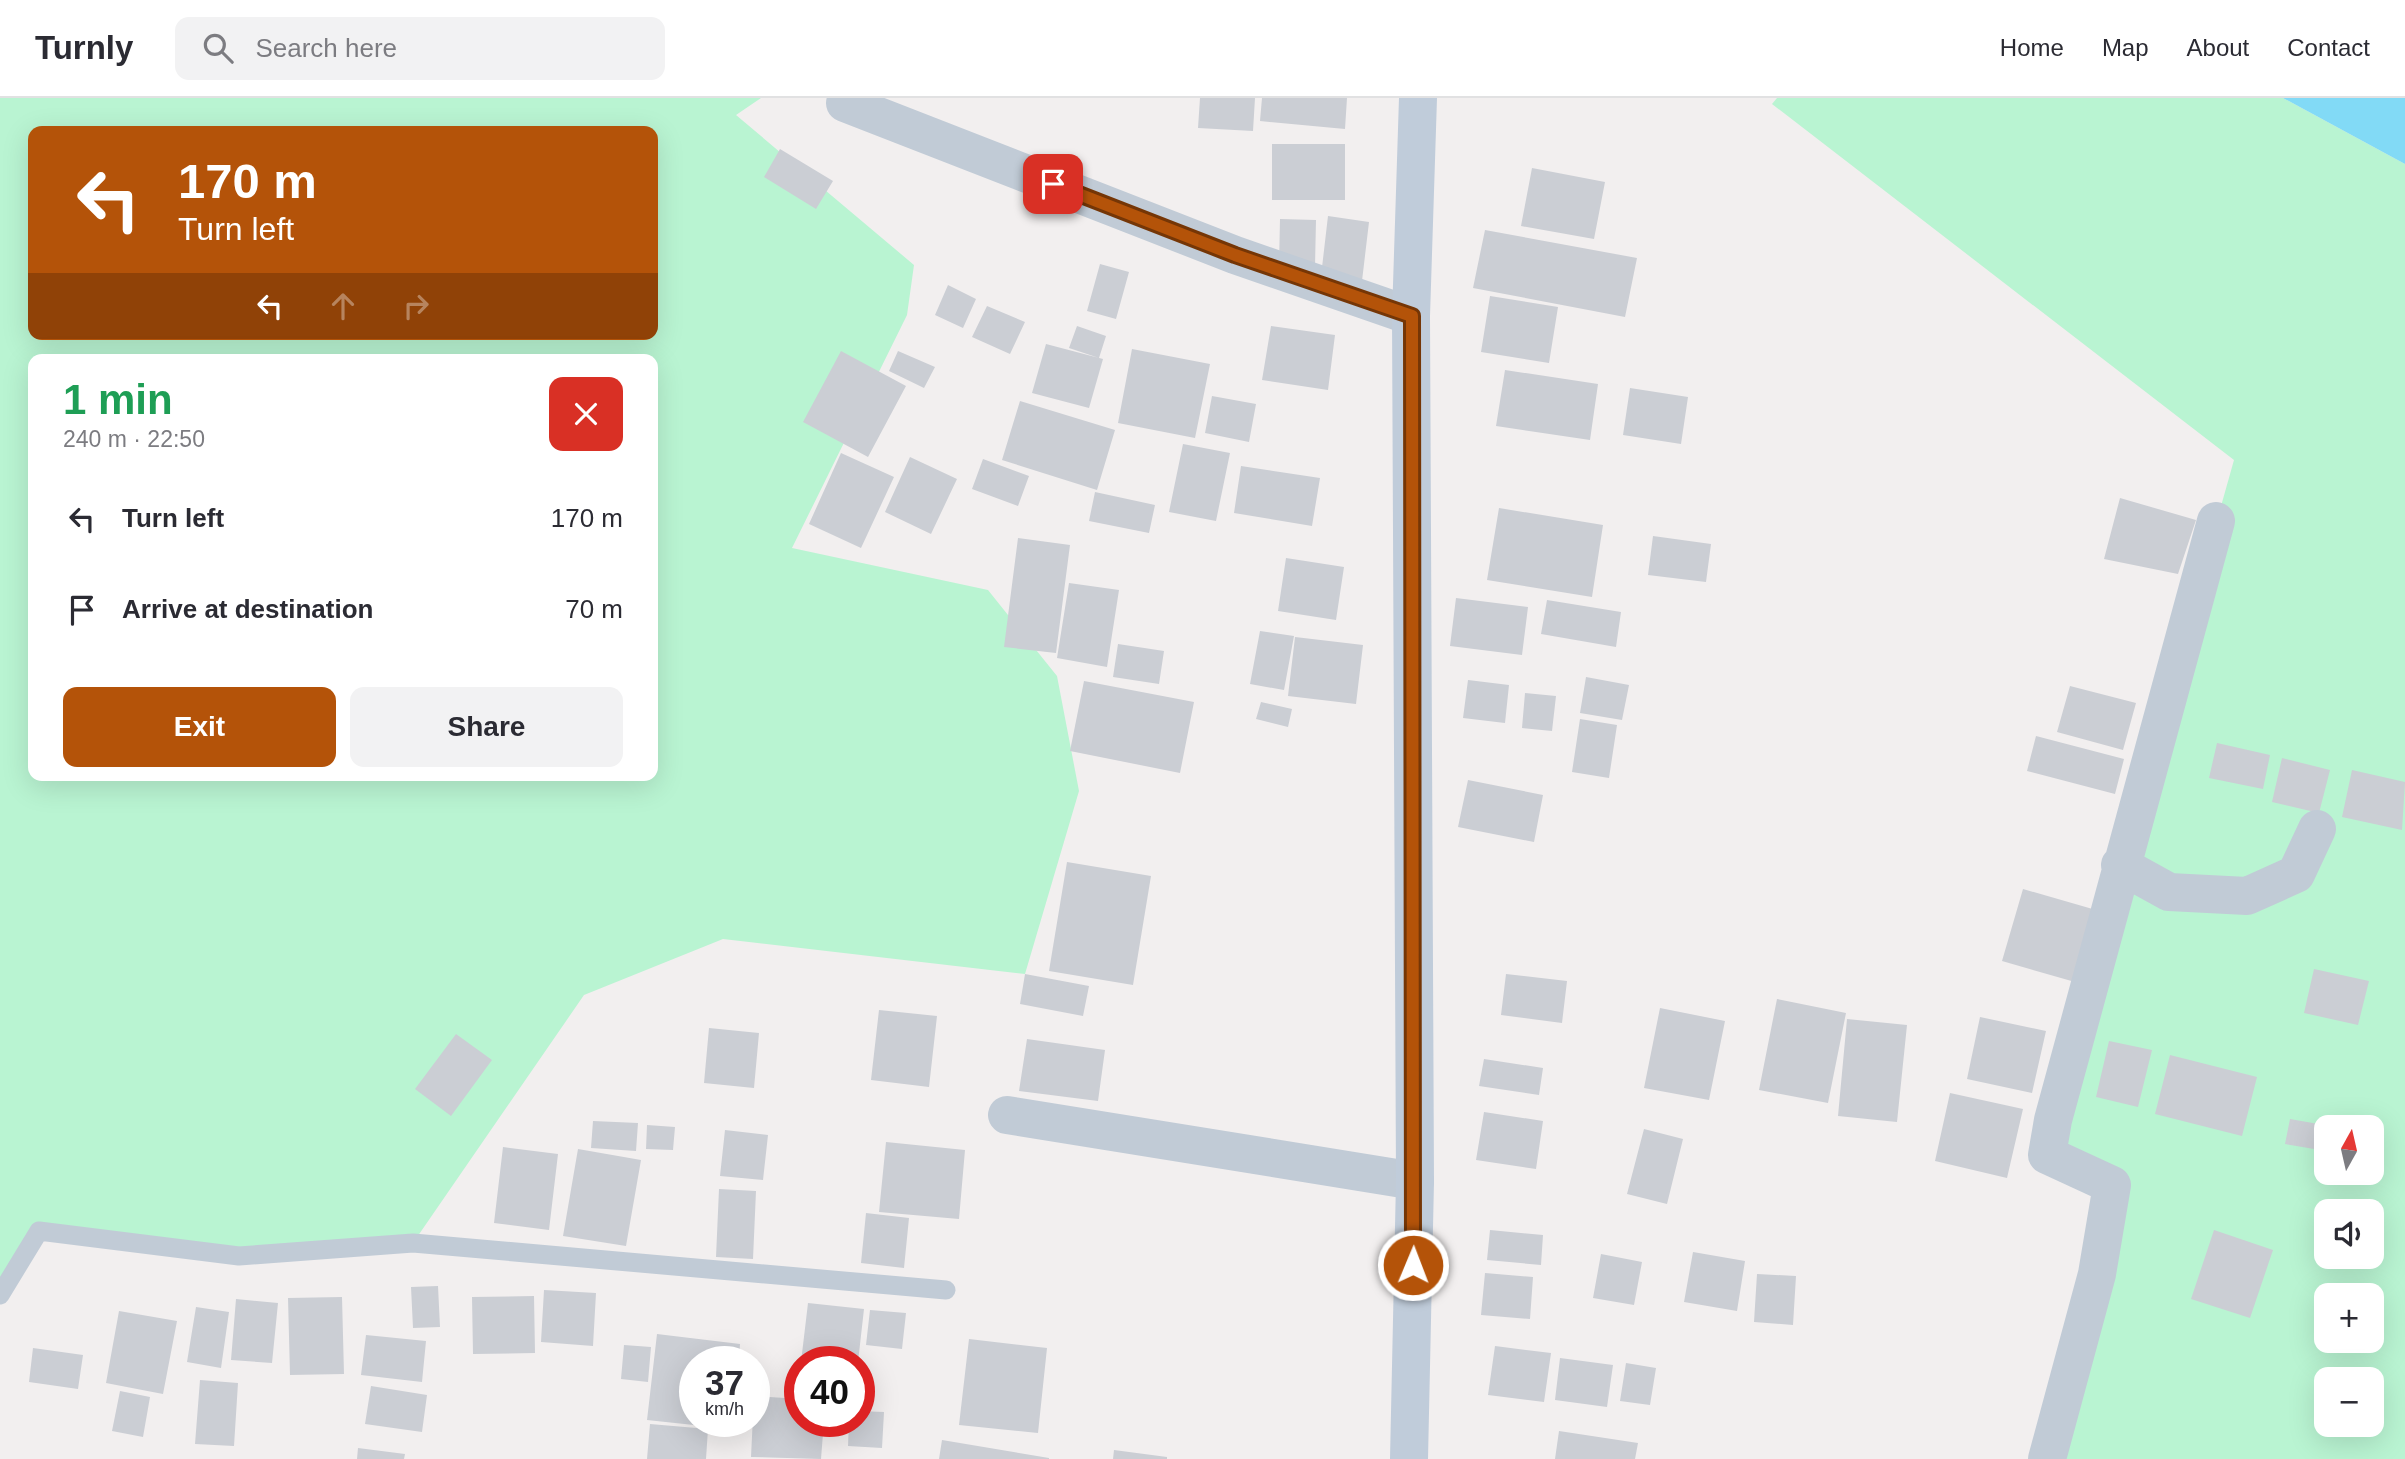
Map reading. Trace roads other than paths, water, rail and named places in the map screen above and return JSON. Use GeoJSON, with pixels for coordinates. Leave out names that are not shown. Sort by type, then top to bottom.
{"type":"FeatureCollection","features":[{"type":"Feature","properties":{"kind":"street"},"geometry":{"type":"LineString","coordinates":[[1409,1459],[1415,1181],[1412,316],[1418,98]]}},
{"type":"Feature","properties":{"kind":"street"},"geometry":{"type":"LineString","coordinates":[[845,103],[1235,255],[1412,316]]}},
{"type":"Feature","properties":{"kind":"street"},"geometry":{"type":"LineString","coordinates":[[2047,1459],[2098,1274],[2112,1185],[2047,1155],[2053,1120],[2120,865],[2216,521]]}},
{"type":"Feature","properties":{"kind":"street"},"geometry":{"type":"LineString","coordinates":[[2120,865],[2169,892],[2247,896],[2296,874],[2317,829]]}},
{"type":"Feature","properties":{"kind":"street"},"geometry":{"type":"LineString","coordinates":[[1007,1115],[1415,1181]]}},
{"type":"Feature","properties":{"kind":"lane"},"geometry":{"type":"LineString","coordinates":[[0,1295],[39,1231],[239,1255],[413,1243],[946,1290]]}},
{"type":"Feature","properties":{"kind":"water"},"geometry":{"type":"Polygon","coordinates":[[[2283,98],[2405,98],[2405,164],[2283,98]]]}}]}
